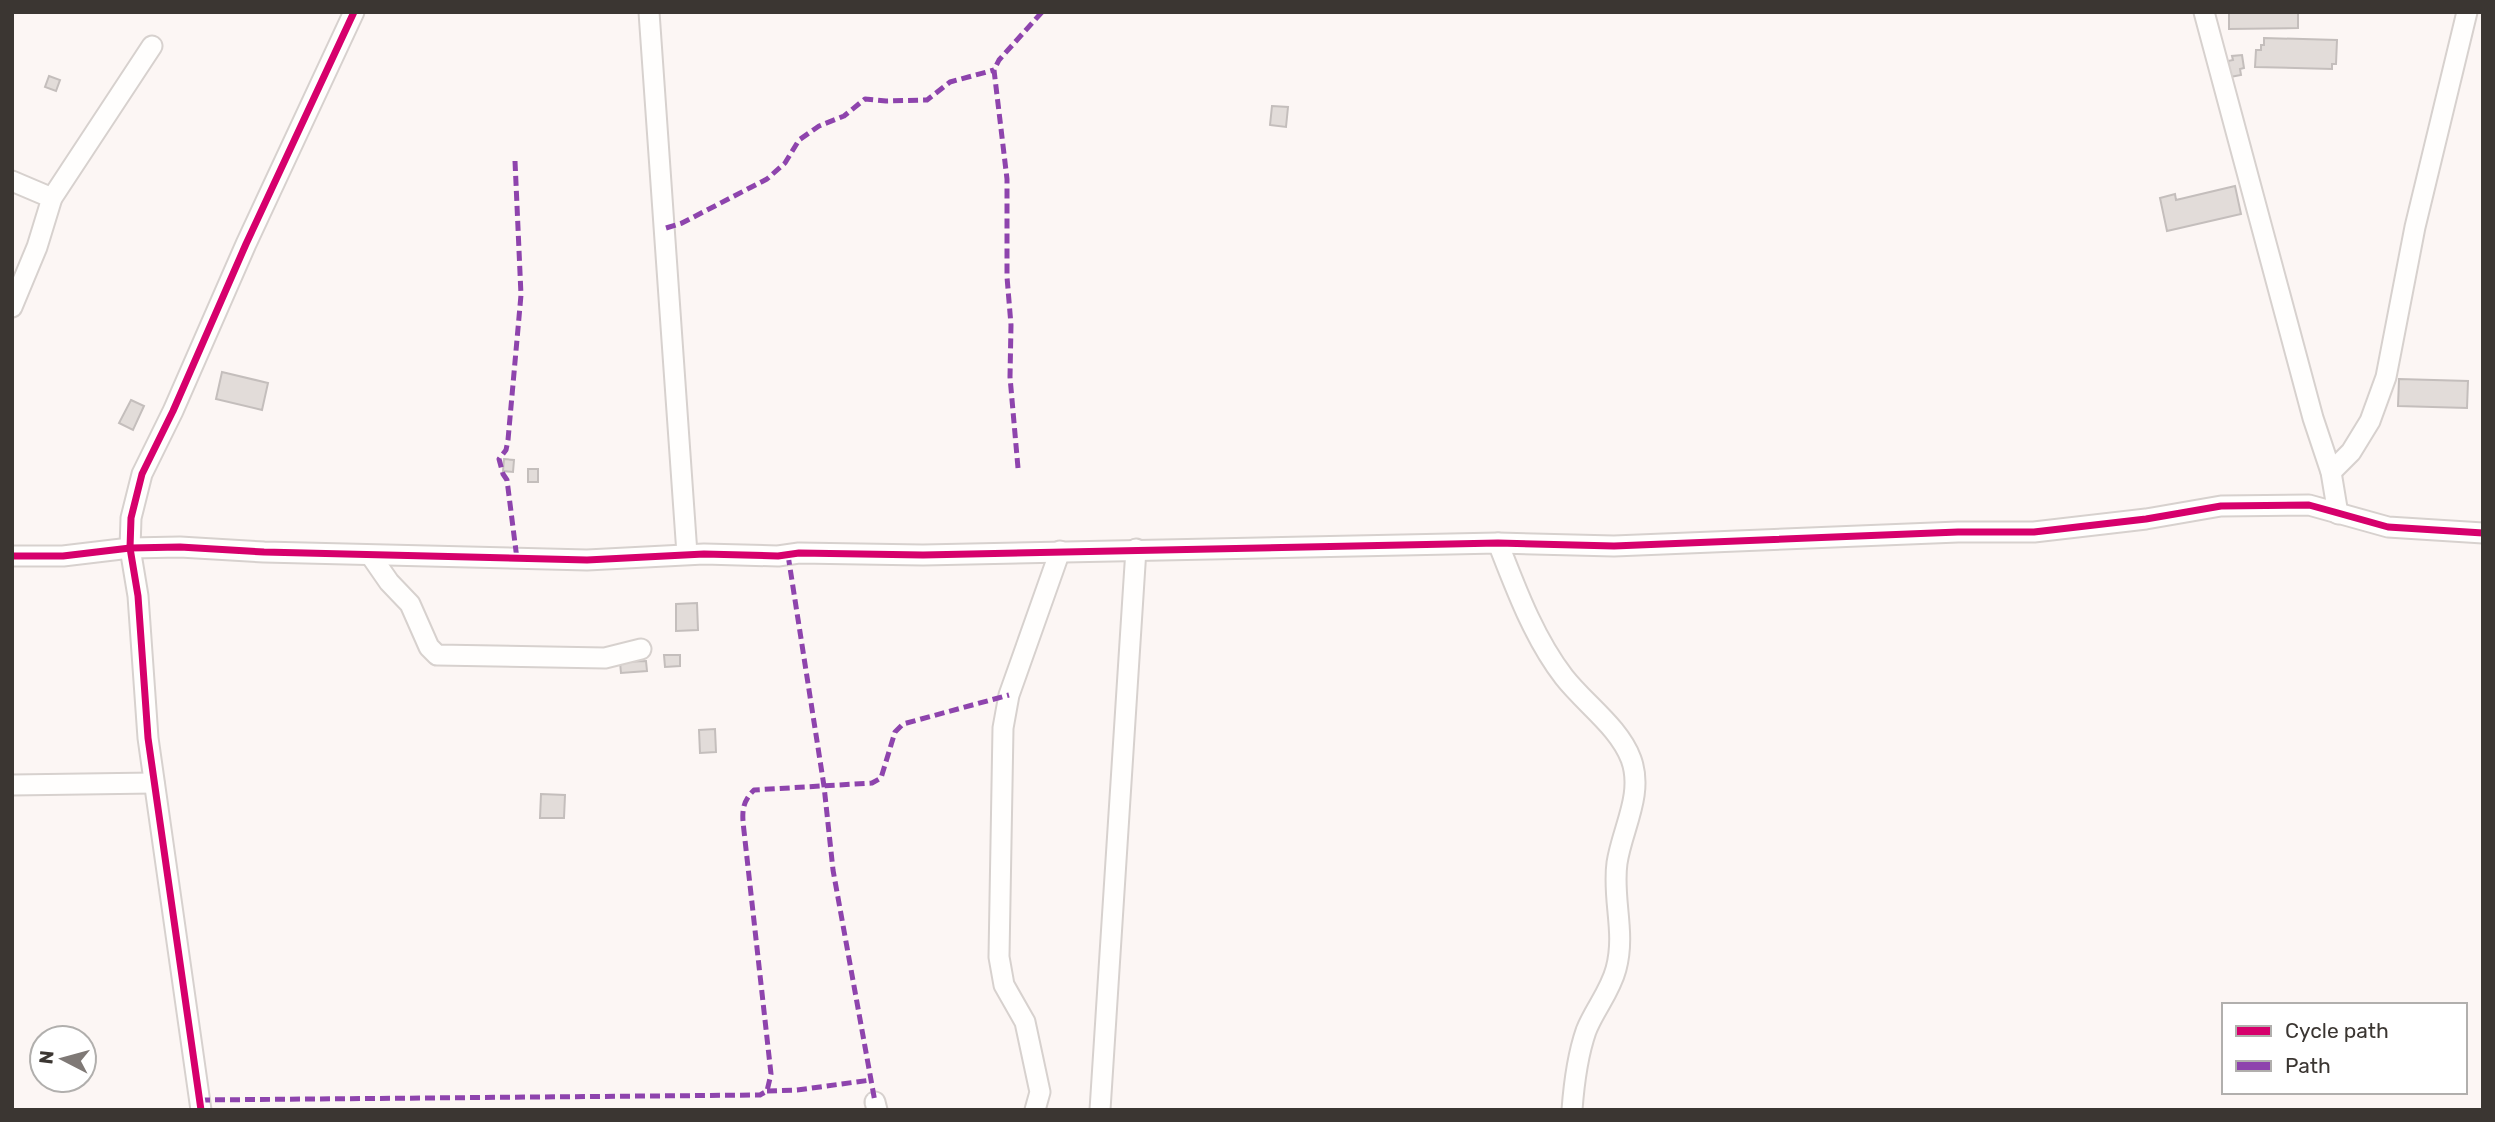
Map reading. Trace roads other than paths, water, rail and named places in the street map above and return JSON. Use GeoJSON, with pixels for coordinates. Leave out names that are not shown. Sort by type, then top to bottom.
{"type":"FeatureCollection","features":[{"type":"Feature","properties":{"kind":"street"},"geometry":{"type":"LineString","coordinates":[[201,1110],[185,982],[148,737],[138,596],[131,548],[131,518],[142,474],[354,12]]}},
{"type":"Feature","properties":{"kind":"street"},"geometry":{"type":"LineString","coordinates":[[649,12],[687,554]]}},
{"type":"Feature","properties":{"kind":"street"},"geometry":{"type":"LineString","coordinates":[[2204,12],[2330,472],[2338,514]]}},
{"type":"Feature","properties":{"kind":"street"},"geometry":{"type":"LineString","coordinates":[[2330,472],[2351,452],[2370,421],[2386,377],[2415,227],[2467,12]]}},
{"type":"Feature","properties":{"kind":"street"},"geometry":{"type":"LineString","coordinates":[[12,307],[37,247],[52,198],[152,46]]}},
{"type":"Feature","properties":{"kind":"street"},"geometry":{"type":"LineString","coordinates":[[12,181],[52,198]]}},
{"type":"Feature","properties":{"kind":"street"},"geometry":{"type":"LineString","coordinates":[[12,556],[63,556],[131,548],[226,548],[370,556],[587,560],[687,554],[923,555],[1498,543],[1614,546],[2034,531],[2146,519],[2221,506],[2309,505],[2388,527],[2483,533]]}},
{"type":"Feature","properties":{"kind":"street"},"geometry":{"type":"LineString","coordinates":[[1498,543],[1522,604],[1536,631],[1563,676],[1623,742],[1632,761],[1634,776],[1633,808],[1617,864],[1622,940],[1608,993],[1587,1029],[1575,1068],[1572,1110]]}},
{"type":"Feature","properties":{"kind":"street"},"geometry":{"type":"LineString","coordinates":[[1100,1110],[1136,549]]}},
{"type":"Feature","properties":{"kind":"street"},"geometry":{"type":"LineString","coordinates":[[1035,1110],[1040,1092],[1026,1022],[1004,985],[999,957],[1003,728],[1009,695],[1060,551]]}},
{"type":"Feature","properties":{"kind":"street"},"geometry":{"type":"LineString","coordinates":[[370,556],[410,604],[429,647],[437,655],[605,658],[641,649]]}},
{"type":"Feature","properties":{"kind":"street"},"geometry":{"type":"LineString","coordinates":[[12,785],[155,783]]}}]}
